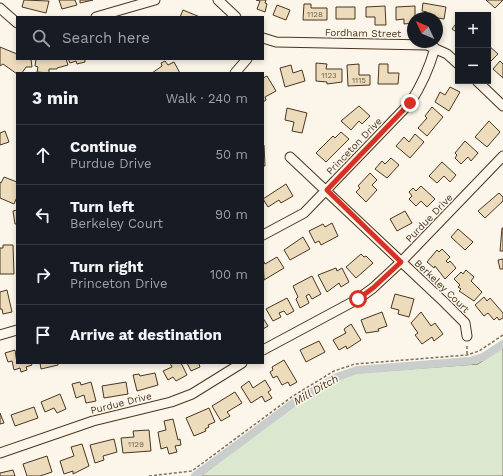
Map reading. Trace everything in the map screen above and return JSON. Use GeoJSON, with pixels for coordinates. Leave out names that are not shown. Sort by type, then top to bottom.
{"type":"FeatureCollection","features":[{"type":"Feature","properties":{"kind":"street"},"geometry":{"type":"LineString","coordinates":[[99,16],[155,0]]}},
{"type":"Feature","properties":{"kind":"street"},"geometry":{"type":"LineString","coordinates":[[218,0],[235,16]]}},
{"type":"Feature","properties":{"kind":"street"},"geometry":{"type":"LineString","coordinates":[[0,8],[16,22]]}},
{"type":"Feature","properties":{"kind":"street","name":"Fordham Street"},"geometry":{"type":"LineString","coordinates":[[264,38],[276,42],[407,45]]}},
{"type":"Feature","properties":{"kind":"street","name":"Fordham Street"},"geometry":{"type":"LineString","coordinates":[[435,48],[447,54],[455,61]]}},
{"type":"Feature","properties":{"kind":"street","name":"Princeton Drive"},"geometry":{"type":"LineString","coordinates":[[264,234],[304,213],[410,103],[420,88],[429,69],[435,48]]}},
{"type":"Feature","properties":{"kind":"street"},"geometry":{"type":"LineString","coordinates":[[236,72],[246,60]]}},
{"type":"Feature","properties":{"kind":"street"},"geometry":{"type":"LineString","coordinates":[[480,84],[503,106]]}},
{"type":"Feature","properties":{"kind":"street","name":"Purdue Drive"},"geometry":{"type":"LineString","coordinates":[[264,349],[358,299],[373,288],[401,262],[503,156]]}},
{"type":"Feature","properties":{"kind":"street","name":"Berkeley Court"},"geometry":{"type":"LineString","coordinates":[[290,157],[327,190],[465,323],[467,336]]}},
{"type":"Feature","properties":{"kind":"street"},"geometry":{"type":"LineString","coordinates":[[0,335],[16,330]]}},
{"type":"Feature","properties":{"kind":"street","name":"Purdue Drive"},"geometry":{"type":"LineString","coordinates":[[0,453],[93,421],[171,402],[192,394],[240,364]]}},
{"type":"Feature","properties":{"kind":"path"},"geometry":{"type":"LineString","coordinates":[[149,476],[192,471],[293,396],[334,371],[355,364],[467,355],[479,351],[503,335]]}},
{"type":"Feature","properties":{"kind":"path"},"geometry":{"type":"LineString","coordinates":[[467,336],[467,355]]}},
{"type":"Feature","properties":{"kind":"green space"},"geometry":{"type":"Polygon","coordinates":[[[503,347],[503,476],[201,476],[274,418],[293,405],[333,382],[354,373],[478,364],[503,347]]]}},
{"type":"Feature","properties":{"kind":"building"},"geometry":{"type":"Polygon","coordinates":[[[24,0],[49,1],[46,13],[22,7],[24,0]]]}},
{"type":"Feature","properties":{"kind":"building"},"geometry":{"type":"Polygon","coordinates":[[[59,0],[75,0],[77,5],[62,9],[59,0]]]}},
{"type":"Feature","properties":{"kind":"building"},"geometry":{"type":"Polygon","coordinates":[[[80,0],[93,0],[80,3],[80,0]]]}},
{"type":"Feature","properties":{"kind":"building"},"geometry":{"type":"Polygon","coordinates":[[[256,0],[266,0],[265,3],[267,4],[265,12],[257,9],[260,1],[256,0]]]}},
{"type":"Feature","properties":{"kind":"building"},"geometry":{"type":"Polygon","coordinates":[[[486,0],[503,0],[495,8],[486,0]]]}},
{"type":"Feature","properties":{"kind":"building"},"geometry":{"type":"Polygon","coordinates":[[[423,3],[446,7],[444,19],[443,12],[422,11],[423,3]]]}},
{"type":"Feature","properties":{"kind":"building"},"geometry":{"type":"Polygon","coordinates":[[[304,4],[311,4],[311,8],[327,8],[327,20],[303,20],[304,4]]]}},
{"type":"Feature","properties":{"kind":"building"},"geometry":{"type":"Polygon","coordinates":[[[277,5],[290,10],[286,20],[273,15],[277,5]]]}},
{"type":"Feature","properties":{"kind":"building"},"geometry":{"type":"Polygon","coordinates":[[[385,6],[386,25],[375,25],[375,17],[366,17],[366,7],[385,6]]]}},
{"type":"Feature","properties":{"kind":"building"},"geometry":{"type":"Polygon","coordinates":[[[415,6],[415,12],[407,12],[407,24],[404,24],[404,19],[396,20],[396,7],[415,6]]]}},
{"type":"Feature","properties":{"kind":"building"},"geometry":{"type":"Polygon","coordinates":[[[336,7],[355,7],[355,19],[336,19],[336,7]]]}},
{"type":"Feature","properties":{"kind":"building"},"geometry":{"type":"Polygon","coordinates":[[[183,10],[198,16],[180,16],[183,10]]]}},
{"type":"Feature","properties":{"kind":"building"},"geometry":{"type":"Polygon","coordinates":[[[0,47],[16,54],[16,60],[31,60],[32,67],[26,67],[23,72],[16,72],[16,73],[3,64],[0,66],[0,47]]]}},
{"type":"Feature","properties":{"kind":"building"},"geometry":{"type":"Polygon","coordinates":[[[491,48],[498,54],[491,61],[491,48]]]}},
{"type":"Feature","properties":{"kind":"building"},"geometry":{"type":"Polygon","coordinates":[[[36,60],[66,60],[68,65],[57,69],[49,69],[49,72],[37,72],[38,67],[35,66],[36,60]]]}},
{"type":"Feature","properties":{"kind":"building"},"geometry":{"type":"Polygon","coordinates":[[[68,60],[85,60],[85,62],[77,64],[76,61],[70,63],[68,60]]]}},
{"type":"Feature","properties":{"kind":"building"},"geometry":{"type":"Polygon","coordinates":[[[165,61],[168,65],[174,62],[179,72],[153,72],[162,66],[161,63],[165,61]]]}},
{"type":"Feature","properties":{"kind":"building"},"geometry":{"type":"Polygon","coordinates":[[[500,61],[503,64],[503,78],[493,69],[500,61]]]}},
{"type":"Feature","properties":{"kind":"building"},"geometry":{"type":"Polygon","coordinates":[[[316,63],[327,64],[326,69],[342,69],[342,82],[327,84],[327,82],[316,81],[316,63]]]}},
{"type":"Feature","properties":{"kind":"building"},"geometry":{"type":"Polygon","coordinates":[[[359,64],[359,75],[370,75],[370,85],[348,86],[347,65],[359,64]]]}},
{"type":"Feature","properties":{"kind":"building"},"geometry":{"type":"Polygon","coordinates":[[[379,64],[388,64],[388,73],[399,73],[398,84],[378,84],[379,64]]]}},
{"type":"Feature","properties":{"kind":"building"},"geometry":{"type":"Polygon","coordinates":[[[291,65],[293,73],[302,70],[305,81],[285,87],[280,68],[291,65]]]}},
{"type":"Feature","properties":{"kind":"building"},"geometry":{"type":"Polygon","coordinates":[[[267,76],[276,91],[265,97],[266,100],[264,101],[264,78],[267,76]]]}},
{"type":"Feature","properties":{"kind":"building"},"geometry":{"type":"Polygon","coordinates":[[[450,87],[460,92],[449,111],[435,102],[440,92],[445,95],[450,87]]]}},
{"type":"Feature","properties":{"kind":"building"},"geometry":{"type":"Polygon","coordinates":[[[359,106],[370,116],[362,124],[359,121],[351,130],[341,121],[359,106]]]}},
{"type":"Feature","properties":{"kind":"building"},"geometry":{"type":"Polygon","coordinates":[[[432,107],[443,117],[427,136],[418,128],[427,118],[425,116],[432,107]]]}},
{"type":"Feature","properties":{"kind":"building"},"geometry":{"type":"Polygon","coordinates":[[[287,108],[307,113],[302,133],[292,131],[294,122],[285,120],[287,108]]]}},
{"type":"Feature","properties":{"kind":"building"},"geometry":{"type":"Polygon","coordinates":[[[489,121],[500,132],[487,147],[475,137],[489,121]]]}},
{"type":"Feature","properties":{"kind":"building"},"geometry":{"type":"Polygon","coordinates":[[[5,131],[9,142],[0,145],[0,133],[5,131]]]}},
{"type":"Feature","properties":{"kind":"building"},"geometry":{"type":"Polygon","coordinates":[[[341,132],[349,139],[326,162],[316,153],[333,136],[335,138],[341,132]]]}},
{"type":"Feature","properties":{"kind":"building"},"geometry":{"type":"Polygon","coordinates":[[[415,134],[424,142],[410,158],[396,146],[404,137],[409,142],[415,134]]]}},
{"type":"Feature","properties":{"kind":"building"},"geometry":{"type":"Polygon","coordinates":[[[465,141],[478,153],[471,161],[468,157],[461,164],[455,158],[457,155],[455,153],[465,141]]]}},
{"type":"Feature","properties":{"kind":"building"},"geometry":{"type":"Polygon","coordinates":[[[264,145],[265,166],[264,166],[264,145]]]}},
{"type":"Feature","properties":{"kind":"building"},"geometry":{"type":"Polygon","coordinates":[[[391,158],[399,165],[387,178],[375,169],[382,161],[385,164],[391,158]]]}},
{"type":"Feature","properties":{"kind":"building"},"geometry":{"type":"Polygon","coordinates":[[[442,162],[456,175],[450,182],[444,176],[437,183],[429,176],[442,162]]]}},
{"type":"Feature","properties":{"kind":"building"},"geometry":{"type":"Polygon","coordinates":[[[370,173],[377,180],[372,185],[377,190],[366,202],[356,192],[360,188],[358,186],[370,173]]]}},
{"type":"Feature","properties":{"kind":"building"},"geometry":{"type":"Polygon","coordinates":[[[4,177],[16,182],[16,199],[14,204],[0,198],[0,182],[1,183],[4,177]]]}},
{"type":"Feature","properties":{"kind":"building"},"geometry":{"type":"Polygon","coordinates":[[[286,184],[293,196],[281,203],[279,200],[268,207],[264,198],[286,184]]]}},
{"type":"Feature","properties":{"kind":"building"},"geometry":{"type":"Polygon","coordinates":[[[421,186],[435,199],[427,207],[421,201],[416,206],[409,199],[412,196],[409,192],[413,188],[416,191],[421,186]]]}},
{"type":"Feature","properties":{"kind":"building"},"geometry":{"type":"Polygon","coordinates":[[[499,193],[503,197],[503,201],[485,218],[478,211],[499,193]]]}},
{"type":"Feature","properties":{"kind":"building"},"geometry":{"type":"Polygon","coordinates":[[[16,210],[16,224],[15,224],[13,211],[16,210]]]}},
{"type":"Feature","properties":{"kind":"building"},"geometry":{"type":"Polygon","coordinates":[[[405,211],[412,223],[397,231],[390,219],[405,211]]]}},
{"type":"Feature","properties":{"kind":"building"},"geometry":{"type":"Polygon","coordinates":[[[332,223],[338,236],[321,245],[319,241],[315,243],[309,231],[323,224],[325,227],[332,223]]]}},
{"type":"Feature","properties":{"kind":"building"},"geometry":{"type":"Polygon","coordinates":[[[502,228],[503,251],[500,251],[502,228]]]}},
{"type":"Feature","properties":{"kind":"building"},"geometry":{"type":"Polygon","coordinates":[[[458,229],[473,242],[465,250],[451,237],[458,229]]]}},
{"type":"Feature","properties":{"kind":"building"},"geometry":{"type":"Polygon","coordinates":[[[303,237],[310,249],[290,260],[284,250],[303,237]]]}},
{"type":"Feature","properties":{"kind":"building"},"geometry":{"type":"Polygon","coordinates":[[[3,245],[13,245],[14,274],[0,274],[0,248],[3,248],[3,245]]]}},
{"type":"Feature","properties":{"kind":"building"},"geometry":{"type":"Polygon","coordinates":[[[442,249],[450,257],[446,261],[448,263],[450,261],[456,268],[445,279],[435,266],[434,268],[427,262],[437,250],[439,252],[442,249]]]}},
{"type":"Feature","properties":{"kind":"building"},"geometry":{"type":"Polygon","coordinates":[[[361,254],[364,257],[366,256],[373,263],[356,278],[346,267],[361,254]]]}},
{"type":"Feature","properties":{"kind":"building"},"geometry":{"type":"Polygon","coordinates":[[[277,257],[284,268],[264,280],[264,262],[265,264],[277,257]]]}},
{"type":"Feature","properties":{"kind":"building"},"geometry":{"type":"Polygon","coordinates":[[[503,259],[503,269],[500,269],[498,260],[503,259]]]}},
{"type":"Feature","properties":{"kind":"building"},"geometry":{"type":"Polygon","coordinates":[[[336,268],[337,271],[342,268],[349,282],[341,287],[339,283],[327,292],[318,275],[336,268]]]}},
{"type":"Feature","properties":{"kind":"building"},"geometry":{"type":"Polygon","coordinates":[[[466,270],[474,277],[471,281],[482,292],[474,301],[459,291],[461,289],[458,287],[460,285],[454,279],[461,272],[463,274],[466,270]]]}},
{"type":"Feature","properties":{"kind":"building"},"geometry":{"type":"Polygon","coordinates":[[[312,276],[321,294],[312,299],[309,294],[306,296],[309,303],[300,308],[296,299],[298,297],[293,286],[312,276]]]}},
{"type":"Feature","properties":{"kind":"building"},"geometry":{"type":"Polygon","coordinates":[[[7,290],[12,312],[3,314],[2,309],[0,309],[0,292],[7,290]]]}},
{"type":"Feature","properties":{"kind":"building"},"geometry":{"type":"Polygon","coordinates":[[[395,294],[414,299],[409,317],[398,314],[399,310],[391,308],[395,294]]]}},
{"type":"Feature","properties":{"kind":"building"},"geometry":{"type":"Polygon","coordinates":[[[484,297],[487,301],[490,298],[503,313],[503,318],[499,320],[497,317],[494,320],[488,313],[484,316],[475,305],[484,297]]]}},
{"type":"Feature","properties":{"kind":"building"},"geometry":{"type":"Polygon","coordinates":[[[287,298],[294,311],[287,315],[284,311],[279,313],[281,317],[273,321],[266,309],[287,298]]]}},
{"type":"Feature","properties":{"kind":"building"},"geometry":{"type":"Polygon","coordinates":[[[382,312],[387,326],[378,329],[379,331],[366,333],[361,320],[382,312]]]}},
{"type":"Feature","properties":{"kind":"building"},"geometry":{"type":"Polygon","coordinates":[[[421,312],[431,326],[435,323],[443,334],[434,341],[432,337],[422,344],[415,335],[418,333],[411,323],[421,312]]]}},
{"type":"Feature","properties":{"kind":"building"},"geometry":{"type":"Polygon","coordinates":[[[264,320],[268,326],[264,328],[264,320]]]}},
{"type":"Feature","properties":{"kind":"building"},"geometry":{"type":"Polygon","coordinates":[[[351,324],[361,340],[347,349],[346,346],[339,350],[333,340],[346,333],[344,329],[351,324]]]}},
{"type":"Feature","properties":{"kind":"building"},"geometry":{"type":"Polygon","coordinates":[[[319,341],[325,352],[306,362],[300,350],[319,341]]]}},
{"type":"Feature","properties":{"kind":"building"},"geometry":{"type":"Polygon","coordinates":[[[15,350],[16,364],[32,365],[26,367],[27,370],[21,372],[20,368],[14,370],[12,361],[8,362],[5,353],[15,350]]]}},
{"type":"Feature","properties":{"kind":"building"},"geometry":{"type":"Polygon","coordinates":[[[284,360],[297,382],[290,386],[288,382],[282,385],[277,376],[273,378],[270,372],[273,370],[272,367],[284,360]]]}},
{"type":"Feature","properties":{"kind":"building"},"geometry":{"type":"Polygon","coordinates":[[[40,364],[58,364],[58,365],[41,369],[40,364]]]}},
{"type":"Feature","properties":{"kind":"building"},"geometry":{"type":"Polygon","coordinates":[[[170,364],[182,364],[187,375],[176,381],[173,377],[168,380],[163,371],[172,367],[170,364]]]}},
{"type":"Feature","properties":{"kind":"building"},"geometry":{"type":"Polygon","coordinates":[[[188,364],[199,364],[200,367],[191,371],[188,364]]]}},
{"type":"Feature","properties":{"kind":"building"},"geometry":{"type":"Polygon","coordinates":[[[155,373],[158,385],[137,391],[133,375],[139,374],[140,376],[155,373]]]}},
{"type":"Feature","properties":{"kind":"building"},"geometry":{"type":"Polygon","coordinates":[[[265,380],[271,390],[268,392],[272,398],[265,402],[262,396],[251,403],[241,387],[249,381],[253,388],[265,380]]]}},
{"type":"Feature","properties":{"kind":"building"},"geometry":{"type":"Polygon","coordinates":[[[80,382],[81,385],[91,382],[96,401],[86,403],[84,395],[76,398],[72,384],[80,382]]]}},
{"type":"Feature","properties":{"kind":"building"},"geometry":{"type":"Polygon","coordinates":[[[126,382],[128,394],[104,398],[102,386],[126,382]]]}},
{"type":"Feature","properties":{"kind":"building"},"geometry":{"type":"Polygon","coordinates":[[[235,392],[242,403],[227,412],[230,416],[221,421],[212,406],[235,392]]]}},
{"type":"Feature","properties":{"kind":"building"},"geometry":{"type":"Polygon","coordinates":[[[60,394],[66,409],[57,413],[54,408],[45,412],[41,402],[60,394]]]}},
{"type":"Feature","properties":{"kind":"building"},"geometry":{"type":"Polygon","coordinates":[[[34,407],[38,418],[15,426],[11,415],[34,407]]]}},
{"type":"Feature","properties":{"kind":"building"},"geometry":{"type":"Polygon","coordinates":[[[209,408],[215,422],[208,425],[209,427],[205,429],[206,431],[194,436],[186,418],[209,408]]]}},
{"type":"Feature","properties":{"kind":"building"},"geometry":{"type":"Polygon","coordinates":[[[0,413],[4,423],[0,424],[0,413]]]}},
{"type":"Feature","properties":{"kind":"building"},"geometry":{"type":"Polygon","coordinates":[[[173,419],[178,440],[180,439],[181,445],[175,446],[177,452],[169,454],[167,447],[161,449],[158,432],[166,430],[164,421],[173,419]]]}},
{"type":"Feature","properties":{"kind":"building"},"geometry":{"type":"Polygon","coordinates":[[[149,430],[151,451],[123,453],[121,438],[134,437],[133,431],[149,430]]]}},
{"type":"Feature","properties":{"kind":"building"},"geometry":{"type":"Polygon","coordinates":[[[114,439],[117,452],[103,456],[104,460],[95,463],[90,445],[114,439]]]}},
{"type":"Feature","properties":{"kind":"building"},"geometry":{"type":"Polygon","coordinates":[[[82,444],[89,466],[73,474],[73,471],[64,474],[60,461],[74,456],[71,447],[82,444]]]}},
{"type":"Feature","properties":{"kind":"building"},"geometry":{"type":"Polygon","coordinates":[[[47,456],[52,472],[40,476],[27,476],[23,464],[47,456]]]}},
{"type":"Feature","properties":{"kind":"building"},"geometry":{"type":"Polygon","coordinates":[[[13,470],[15,476],[0,476],[0,473],[13,470]]]}},
{"type":"Feature","properties":{"kind":"waterway","name":"Mill Ditch"},"geometry":{"type":"LineString","coordinates":[[195,476],[296,401],[337,377],[357,370],[470,361],[483,357],[503,344]]}},
{"type":"Feature","properties":{"kind":"route"},"geometry":{"type":"LineString","coordinates":[[358,299],[373,288],[401,262],[327,190],[410,103]]}}]}
